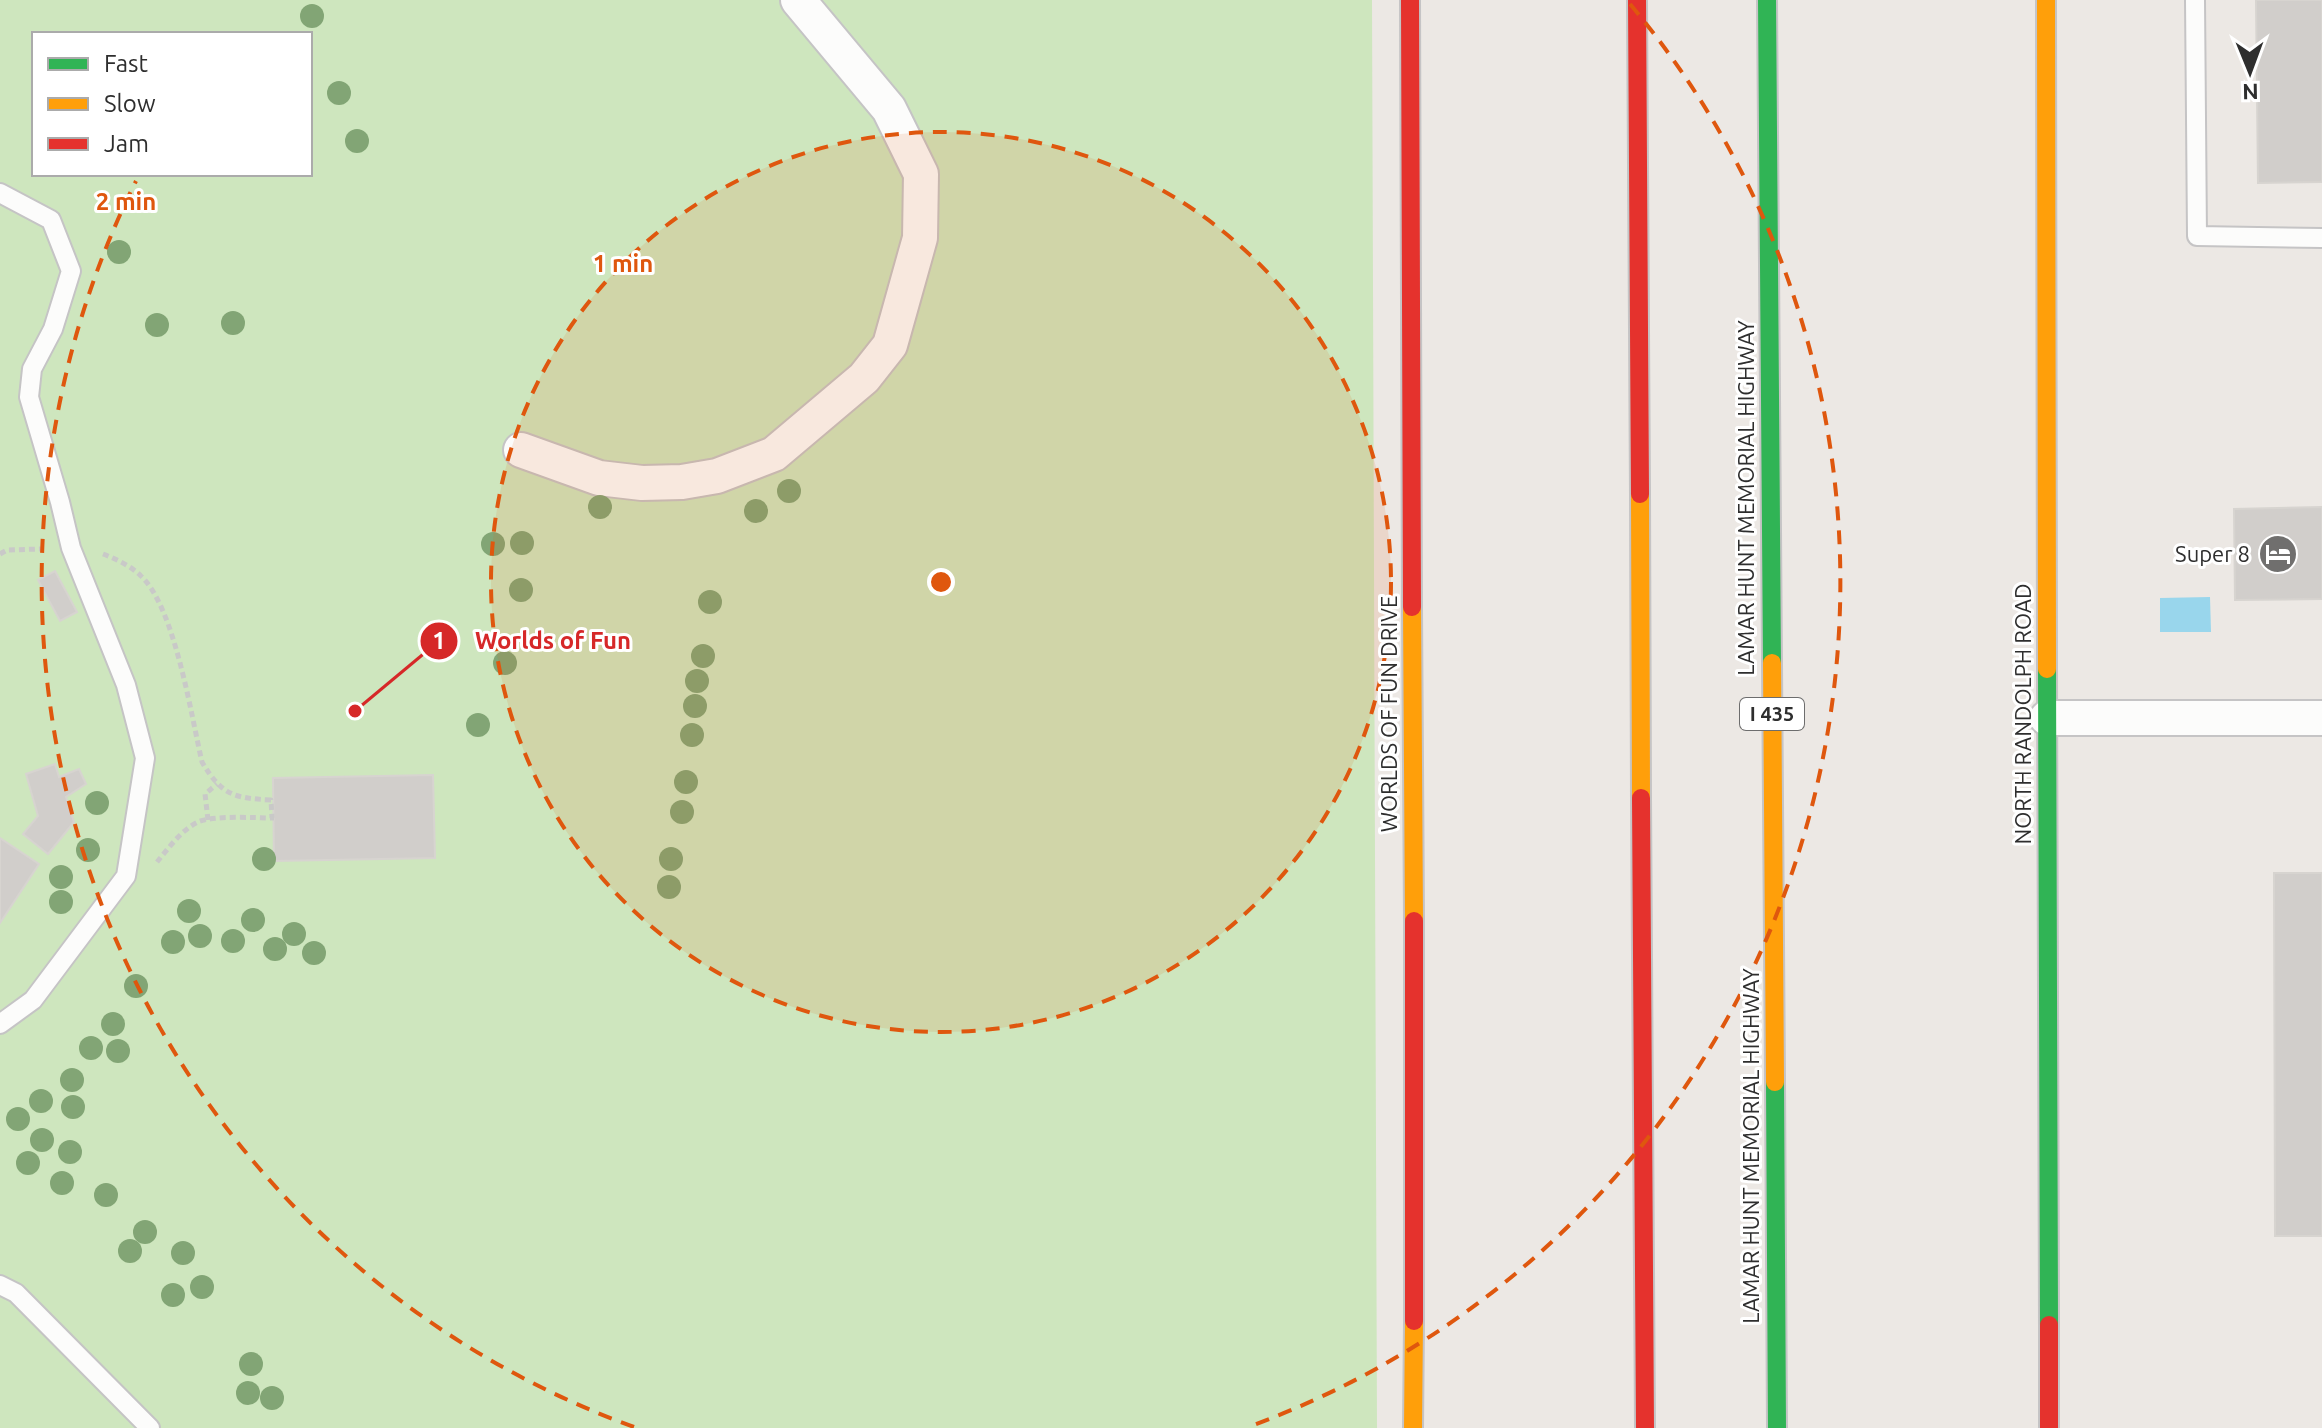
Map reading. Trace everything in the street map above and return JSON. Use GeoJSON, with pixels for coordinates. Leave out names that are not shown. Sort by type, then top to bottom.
{"type":"FeatureCollection","features":[{"type":"Feature","properties":{"kind":"main road","name":"WORLDS OF FUN DRIVE"},"geometry":{"type":"LineString","coordinates":[[1410,0],[1415,1231],[1413,1428]]}},
{"type":"Feature","properties":{"kind":"main road"},"geometry":{"type":"LineString","coordinates":[[1637,0],[1645,1428]]}},
{"type":"Feature","properties":{"kind":"main road","name":"LAMAR HUNT MEMORIAL HIGHWAY"},"geometry":{"type":"LineString","coordinates":[[1767,0],[1777,1428]]}},
{"type":"Feature","properties":{"kind":"main road","name":"NORTH RANDOLPH ROAD"},"geometry":{"type":"LineString","coordinates":[[2046,0],[2049,1428]]}},
{"type":"Feature","properties":{"kind":"street"},"geometry":{"type":"LineString","coordinates":[[521,450],[599,478],[642,483],[682,482],[717,476],[774,454],[864,378],[890,345],[920,238],[921,174],[889,109],[798,0]]}},
{"type":"Feature","properties":{"kind":"street"},"geometry":{"type":"LineString","coordinates":[[2047,718],[2322,718]]}},
{"type":"Feature","properties":{"kind":"lane"},"geometry":{"type":"LineString","coordinates":[[2195,0],[2197,236],[2322,238]]}},
{"type":"Feature","properties":{"kind":"lane"},"geometry":{"type":"LineString","coordinates":[[0,193],[51,220],[71,271],[53,329],[32,369],[29,397],[71,548],[126,685],[145,758],[126,876],[33,1000],[0,1024]]}},
{"type":"Feature","properties":{"kind":"lane"},"geometry":{"type":"LineString","coordinates":[[0,1285],[16,1293],[150,1428]]}},
{"type":"Feature","properties":{"kind":"path"},"geometry":{"type":"LineString","coordinates":[[0,554],[7,550],[71,548],[94,551],[117,559],[141,576],[153,592],[176,651],[202,762],[217,784],[234,798],[271,800],[272,818]]}},
{"type":"Feature","properties":{"kind":"path"},"geometry":{"type":"LineString","coordinates":[[208,820],[205,794],[217,784]]}},
{"type":"Feature","properties":{"kind":"green space"},"geometry":{"type":"Polygon","coordinates":[[[0,0],[1372,0],[1377,1428],[0,1428],[0,0]]]}},
{"type":"Feature","properties":{"kind":"water"},"geometry":{"type":"Polygon","coordinates":[[[2210,597],[2211,632],[2160,632],[2160,598],[2210,597]]]}},
{"type":"Feature","properties":{"kind":"building"},"geometry":{"type":"Polygon","coordinates":[[[2256,0],[2322,0],[2322,182],[2258,183],[2256,0]]]}},
{"type":"Feature","properties":{"kind":"building","name":"Super 8"},"geometry":{"type":"Polygon","coordinates":[[[2322,507],[2322,599],[2235,600],[2234,509],[2322,507]]]}},
{"type":"Feature","properties":{"kind":"building"},"geometry":{"type":"Polygon","coordinates":[[[55,571],[77,612],[60,621],[38,580],[55,571]]]}},
{"type":"Feature","properties":{"kind":"building"},"geometry":{"type":"Polygon","coordinates":[[[55,764],[59,777],[79,769],[86,784],[66,797],[74,822],[48,854],[23,834],[38,816],[26,774],[55,764]]]}},
{"type":"Feature","properties":{"kind":"building"},"geometry":{"type":"Polygon","coordinates":[[[433,775],[435,858],[274,861],[273,778],[433,775]]]}},
{"type":"Feature","properties":{"kind":"building"},"geometry":{"type":"Polygon","coordinates":[[[0,838],[39,864],[0,923],[0,838]]]}},
{"type":"Feature","properties":{"kind":"building"},"geometry":{"type":"Polygon","coordinates":[[[2274,873],[2322,873],[2322,1236],[2275,1236],[2274,873]]]}},
{"type":"Feature","properties":{"kind":"traffic: fast"},"geometry":{"type":"LineString","coordinates":[[1767,0],[1772,663]]}},
{"type":"Feature","properties":{"kind":"traffic: fast"},"geometry":{"type":"LineString","coordinates":[[2047,669],[2049,1325]]}},
{"type":"Feature","properties":{"kind":"traffic: fast"},"geometry":{"type":"LineString","coordinates":[[1775,1082],[1777,1428]]}},
{"type":"Feature","properties":{"kind":"traffic: slow"},"geometry":{"type":"LineString","coordinates":[[2046,0],[2047,669]]}},
{"type":"Feature","properties":{"kind":"traffic: slow"},"geometry":{"type":"LineString","coordinates":[[1640,494],[1641,798]]}},
{"type":"Feature","properties":{"kind":"traffic: slow"},"geometry":{"type":"LineString","coordinates":[[1412,607],[1414,921]]}},
{"type":"Feature","properties":{"kind":"traffic: slow"},"geometry":{"type":"LineString","coordinates":[[1772,663],[1775,1082]]}},
{"type":"Feature","properties":{"kind":"traffic: slow"},"geometry":{"type":"LineString","coordinates":[[1413,1428],[1414,1321]]}},
{"type":"Feature","properties":{"kind":"traffic: jam"},"geometry":{"type":"LineString","coordinates":[[1410,0],[1412,607]]}},
{"type":"Feature","properties":{"kind":"traffic: jam"},"geometry":{"type":"LineString","coordinates":[[1637,0],[1640,494]]}},
{"type":"Feature","properties":{"kind":"traffic: jam"},"geometry":{"type":"LineString","coordinates":[[1641,798],[1645,1428]]}},
{"type":"Feature","properties":{"kind":"traffic: jam"},"geometry":{"type":"LineString","coordinates":[[1414,921],[1414,1321]]}},
{"type":"Feature","properties":{"kind":"traffic: jam"},"geometry":{"type":"LineString","coordinates":[[2049,1325],[2049,1428]]}},
{"type":"Feature","properties":{"kind":"place","name":"Super 8"},"geometry":{"type":"Point","coordinates":[2278,554]}},
{"type":"Feature","properties":{"kind":"place","name":"Worlds of Fun"},"geometry":{"type":"Point","coordinates":[355,711]}}]}
